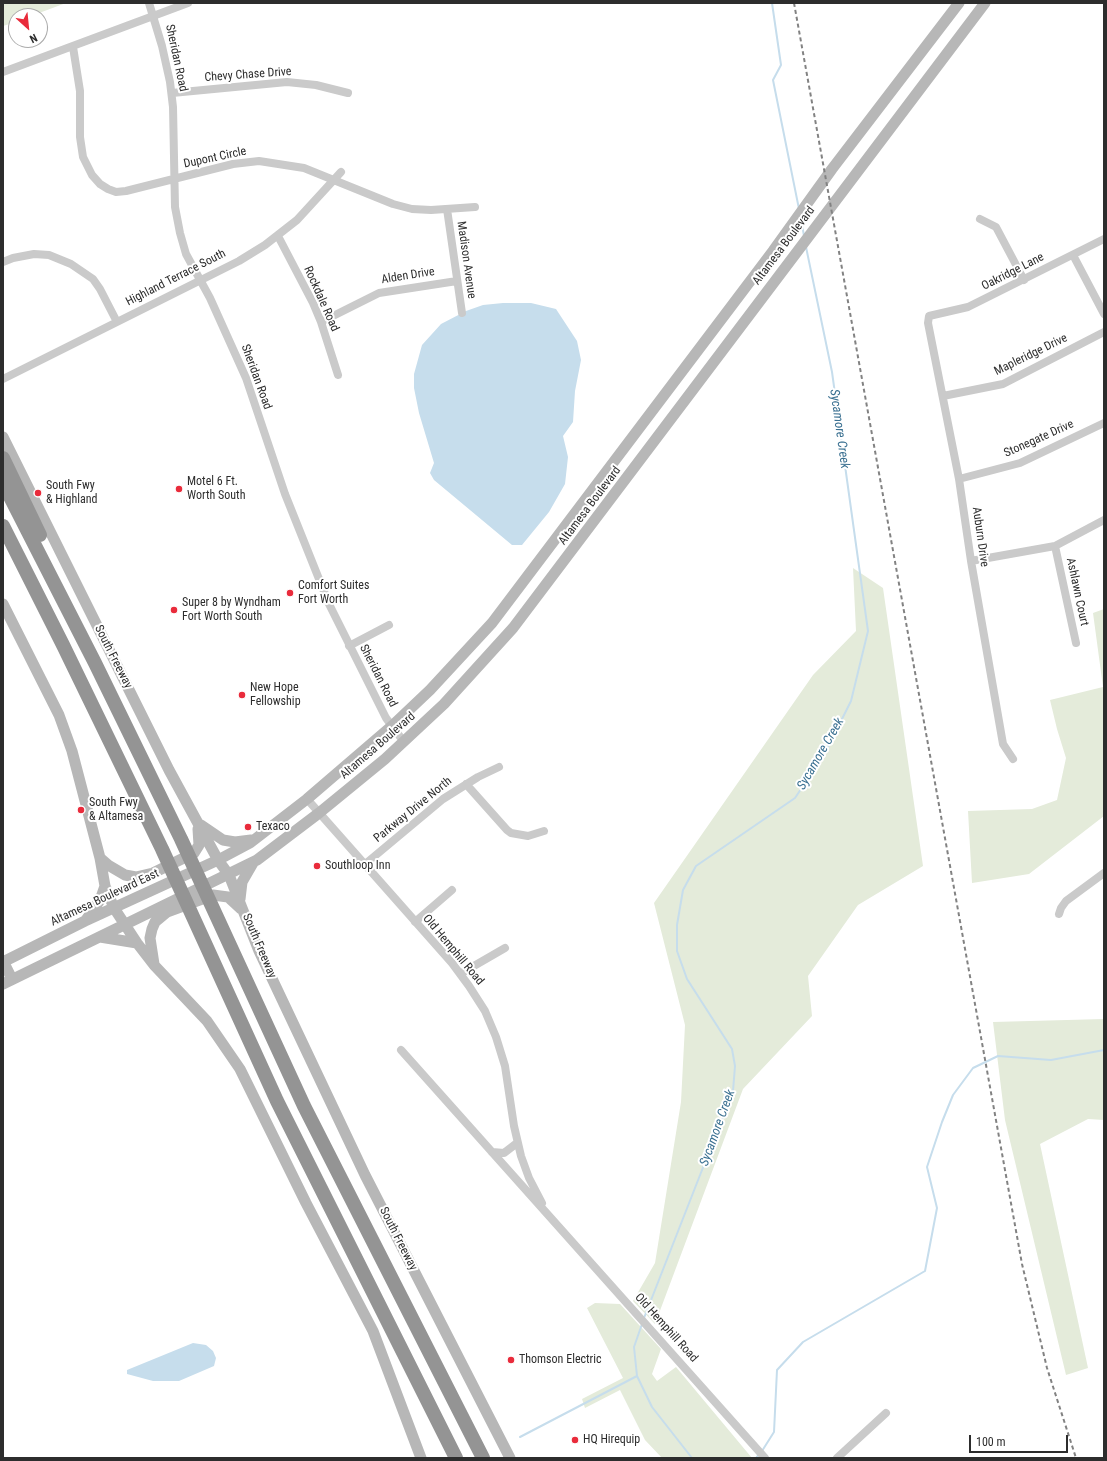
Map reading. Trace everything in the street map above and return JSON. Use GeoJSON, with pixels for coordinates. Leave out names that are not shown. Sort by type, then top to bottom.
{"type":"FeatureCollection","features":[{"type":"Feature","properties":{"kind":"highway"},"geometry":{"type":"LineString","coordinates":[[3,458],[56,571],[95,649],[95,663]]}},
{"type":"Feature","properties":{"kind":"highway","name":"South Freeway"},"geometry":{"type":"LineString","coordinates":[[3,483],[95,663],[181,839],[304,1106],[483,1458]]}},
{"type":"Feature","properties":{"kind":"highway"},"geometry":{"type":"LineString","coordinates":[[3,526],[162,849],[277,1100],[456,1458]]}},
{"type":"Feature","properties":{"kind":"highway"},"geometry":{"type":"LineString","coordinates":[[3,530],[21,562]]}},
{"type":"Feature","properties":{"kind":"main road","name":"Altamesa Boulevard"},"geometry":{"type":"LineString","coordinates":[[218,860],[253,840],[307,799],[392,726],[452,668],[492,623],[773,251],[832,169],[959,3]]}},
{"type":"Feature","properties":{"kind":"main road","name":"Altamesa Boulevard"},"geometry":{"type":"LineString","coordinates":[[123,924],[254,862],[319,814],[404,742],[444,704],[513,628],[608,504],[840,192],[985,3]]}},
{"type":"Feature","properties":{"kind":"main road","name":"South Freeway"},"geometry":{"type":"LineString","coordinates":[[3,437],[196,820],[218,860],[229,875],[259,951],[366,1175],[510,1458]]}},
{"type":"Feature","properties":{"kind":"main road"},"geometry":{"type":"LineString","coordinates":[[3,604],[58,716],[72,750],[100,858],[105,886],[114,908],[123,924],[154,965],[207,1021],[240,1069],[306,1203],[373,1331],[421,1458]]}},
{"type":"Feature","properties":{"kind":"main road"},"geometry":{"type":"LineString","coordinates":[[196,820],[214,836],[223,840],[235,842],[253,840]]}},
{"type":"Feature","properties":{"kind":"main road"},"geometry":{"type":"LineString","coordinates":[[100,858],[108,865],[125,874],[136,877],[153,873],[194,853],[197,849],[200,837],[196,820]]}},
{"type":"Feature","properties":{"kind":"main road","name":"Altamesa Boulevard East"},"geometry":{"type":"LineString","coordinates":[[3,962],[85,921],[218,860]]}},
{"type":"Feature","properties":{"kind":"main road"},"geometry":{"type":"LineString","coordinates":[[240,901],[242,882],[254,862]]}},
{"type":"Feature","properties":{"kind":"main road"},"geometry":{"type":"LineString","coordinates":[[85,921],[100,900],[105,886]]}},
{"type":"Feature","properties":{"kind":"main road"},"geometry":{"type":"LineString","coordinates":[[154,965],[150,938],[152,929],[155,922],[167,912],[213,895],[221,895],[234,902],[247,918]]}},
{"type":"Feature","properties":{"kind":"main road"},"geometry":{"type":"LineString","coordinates":[[3,962],[8,982],[123,924]]}},
{"type":"Feature","properties":{"kind":"main road"},"geometry":{"type":"LineString","coordinates":[[99,936],[137,943]]}},
{"type":"Feature","properties":{"kind":"street","name":"Sheridan Road"},"geometry":{"type":"LineString","coordinates":[[149,3],[162,46],[172,93],[175,207],[186,254],[223,325],[246,378],[285,494],[329,604],[349,646],[392,726],[404,742]]}},
{"type":"Feature","properties":{"kind":"street"},"geometry":{"type":"LineString","coordinates":[[3,72],[188,3]]}},
{"type":"Feature","properties":{"kind":"street","name":"Dupont Circle"},"geometry":{"type":"LineString","coordinates":[[73,46],[80,91],[80,137],[83,157],[92,175],[100,184],[116,192],[126,191],[233,164],[259,161],[304,168],[402,206],[421,210],[474,207]]}},
{"type":"Feature","properties":{"kind":"street","name":"Chevy Chase Drive"},"geometry":{"type":"LineString","coordinates":[[172,93],[287,82],[316,86],[348,93]]}},
{"type":"Feature","properties":{"kind":"street","name":"Highland Terrace South"},"geometry":{"type":"LineString","coordinates":[[3,379],[239,261],[278,236],[297,220],[341,172]]}},
{"type":"Feature","properties":{"kind":"street","name":"Madison Avenue"},"geometry":{"type":"LineString","coordinates":[[447,209],[462,313]]}},
{"type":"Feature","properties":{"kind":"street"},"geometry":{"type":"LineString","coordinates":[[980,219],[996,227],[1024,280]]}},
{"type":"Feature","properties":{"kind":"street","name":"Rockdale Road"},"geometry":{"type":"LineString","coordinates":[[278,236],[321,322],[338,375]]}},
{"type":"Feature","properties":{"kind":"street","name":"Oakridge Lane"},"geometry":{"type":"LineString","coordinates":[[929,316],[968,307],[1104,239]]}},
{"type":"Feature","properties":{"kind":"street"},"geometry":{"type":"LineString","coordinates":[[3,262],[13,258],[34,254],[49,255],[71,264],[93,279],[100,289],[117,322]]}},
{"type":"Feature","properties":{"kind":"street"},"geometry":{"type":"LineString","coordinates":[[1073,255],[1104,314]]}},
{"type":"Feature","properties":{"kind":"street","name":"Alden Drive"},"geometry":{"type":"LineString","coordinates":[[321,322],[380,293],[457,281]]}},
{"type":"Feature","properties":{"kind":"street","name":"Auburn Drive"},"geometry":{"type":"LineString","coordinates":[[929,316],[928,323],[959,479],[971,561],[1003,744],[1013,759]]}},
{"type":"Feature","properties":{"kind":"street","name":"Mapleridge Drive"},"geometry":{"type":"LineString","coordinates":[[943,396],[1003,384],[1104,332]]}},
{"type":"Feature","properties":{"kind":"street","name":"Stonegate Drive"},"geometry":{"type":"LineString","coordinates":[[959,479],[1020,463],[1104,423]]}},
{"type":"Feature","properties":{"kind":"street"},"geometry":{"type":"LineString","coordinates":[[971,561],[1055,546],[1104,520]]}},
{"type":"Feature","properties":{"kind":"street","name":"Ashlawn Court"},"geometry":{"type":"LineString","coordinates":[[1055,546],[1076,643]]}},
{"type":"Feature","properties":{"kind":"street"},"geometry":{"type":"LineString","coordinates":[[349,646],[390,625]]}},
{"type":"Feature","properties":{"kind":"street","name":"Parkway Drive North"},"geometry":{"type":"LineString","coordinates":[[364,865],[443,799],[466,784],[499,767]]}},
{"type":"Feature","properties":{"kind":"street"},"geometry":{"type":"LineString","coordinates":[[466,784],[506,830],[511,833],[528,836],[544,831]]}},
{"type":"Feature","properties":{"kind":"street","name":"Old Hemphill Road"},"geometry":{"type":"LineString","coordinates":[[307,799],[460,974],[485,1011],[496,1037],[505,1066],[517,1143],[529,1178],[548,1215]]}},
{"type":"Feature","properties":{"kind":"street"},"geometry":{"type":"LineString","coordinates":[[1059,914],[1066,901],[1104,873]]}},
{"type":"Feature","properties":{"kind":"street"},"geometry":{"type":"LineString","coordinates":[[415,922],[452,890]]}},
{"type":"Feature","properties":{"kind":"street"},"geometry":{"type":"LineString","coordinates":[[460,974],[505,948]]}},
{"type":"Feature","properties":{"kind":"street","name":"Old Hemphill Road"},"geometry":{"type":"LineString","coordinates":[[401,1050],[765,1458]]}},
{"type":"Feature","properties":{"kind":"street"},"geometry":{"type":"LineString","coordinates":[[492,1152],[504,1153],[517,1143]]}},
{"type":"Feature","properties":{"kind":"street"},"geometry":{"type":"LineString","coordinates":[[837,1458],[886,1413]]}},
{"type":"Feature","properties":{"kind":"green space"},"geometry":{"type":"Polygon","coordinates":[[[66,3],[48,10],[48,8],[8,8],[8,24],[3,26],[3,4],[66,3]]]}},
{"type":"Feature","properties":{"kind":"green space"},"geometry":{"type":"Polygon","coordinates":[[[853,568],[883,588],[923,866],[858,905],[808,976],[812,1016],[743,1089],[655,1324],[633,1301],[655,1263],[681,1102],[685,1025],[654,903],[813,675],[856,631],[853,568]]]}},
{"type":"Feature","properties":{"kind":"green space"},"geometry":{"type":"Polygon","coordinates":[[[1104,609],[1104,816],[1029,874],[972,883],[968,811],[1032,809],[1057,800],[1066,758],[1050,700],[1103,687],[1093,613],[1104,609]]]}},
{"type":"Feature","properties":{"kind":"green space"},"geometry":{"type":"Polygon","coordinates":[[[1104,1019],[1104,1120],[1088,1119],[1040,1144],[1088,1368],[1066,1375],[1005,1120],[993,1022],[1104,1019]]]}},
{"type":"Feature","properties":{"kind":"green space"},"geometry":{"type":"Polygon","coordinates":[[[595,1303],[620,1304],[661,1349],[652,1374],[657,1381],[676,1367],[752,1458],[662,1458],[645,1440],[620,1390],[585,1408],[582,1399],[623,1378],[587,1308],[595,1303]]]}},
{"type":"Feature","properties":{"kind":"water"},"geometry":{"type":"Polygon","coordinates":[[[531,303],[556,309],[577,341],[581,360],[575,391],[573,422],[563,436],[568,457],[565,484],[549,512],[522,545],[512,545],[434,480],[430,473],[434,463],[419,413],[414,388],[414,374],[422,345],[441,324],[466,311],[483,305],[531,303]]]}},
{"type":"Feature","properties":{"kind":"water"},"geometry":{"type":"Polygon","coordinates":[[[193,1343],[206,1345],[213,1351],[216,1358],[214,1366],[179,1381],[153,1381],[127,1374],[127,1370],[193,1343]]]}},
{"type":"Feature","properties":{"kind":"waterway","name":"Sycamore Creek"},"geometry":{"type":"LineString","coordinates":[[772,3],[781,65],[773,80],[799,209]]}},
{"type":"Feature","properties":{"kind":"waterway","name":"Sycamore Creek"},"geometry":{"type":"LineString","coordinates":[[801,219],[804,236]]}},
{"type":"Feature","properties":{"kind":"waterway","name":"Sycamore Creek"},"geometry":{"type":"LineString","coordinates":[[644,1318],[733,1091],[735,1066],[732,1049],[687,979],[677,951],[677,925],[683,890],[696,866],[795,798],[825,753],[851,701],[868,631],[832,372],[806,247]]}},
{"type":"Feature","properties":{"kind":"waterway"},"geometry":{"type":"LineString","coordinates":[[762,1451],[774,1432],[777,1370],[803,1342],[925,1271],[937,1208],[927,1167],[953,1095],[973,1068],[998,1056],[1051,1060],[1104,1050]]}},
{"type":"Feature","properties":{"kind":"waterway","name":"Sycamore Creek"},"geometry":{"type":"LineString","coordinates":[[642,1324],[634,1347],[637,1376],[652,1407],[692,1458]]}},
{"type":"Feature","properties":{"kind":"waterway"},"geometry":{"type":"LineString","coordinates":[[520,1437],[637,1376]]}},
{"type":"Feature","properties":{"kind":"waterway"},"geometry":{"type":"LineString","coordinates":[[756,1458],[759,1454]]}},
{"type":"Feature","properties":{"kind":"railway"},"geometry":{"type":"LineString","coordinates":[[794,3],[1022,1264],[1047,1368],[1076,1458]]}},
{"type":"Feature","properties":{"kind":"place","name":"Motel 6 Ft. Worth South"},"geometry":{"type":"Point","coordinates":[179,489]}},
{"type":"Feature","properties":{"kind":"place","name":"South Fwy & Highland"},"geometry":{"type":"Point","coordinates":[38,493]}},
{"type":"Feature","properties":{"kind":"place","name":"Comfort Suites Fort Worth"},"geometry":{"type":"Point","coordinates":[290,593]}},
{"type":"Feature","properties":{"kind":"place","name":"Super 8 by Wyndham Fort Worth South"},"geometry":{"type":"Point","coordinates":[174,610]}},
{"type":"Feature","properties":{"kind":"place","name":"New Hope Fellowship"},"geometry":{"type":"Point","coordinates":[242,695]}},
{"type":"Feature","properties":{"kind":"place","name":"South Fwy & Altamesa"},"geometry":{"type":"Point","coordinates":[81,810]}},
{"type":"Feature","properties":{"kind":"place","name":"Texaco"},"geometry":{"type":"Point","coordinates":[248,827]}},
{"type":"Feature","properties":{"kind":"place","name":"Southloop Inn"},"geometry":{"type":"Point","coordinates":[317,866]}},
{"type":"Feature","properties":{"kind":"place","name":"Thomson Electric"},"geometry":{"type":"Point","coordinates":[511,1360]}},
{"type":"Feature","properties":{"kind":"place","name":"HQ Hirequip"},"geometry":{"type":"Point","coordinates":[575,1440]}}]}
